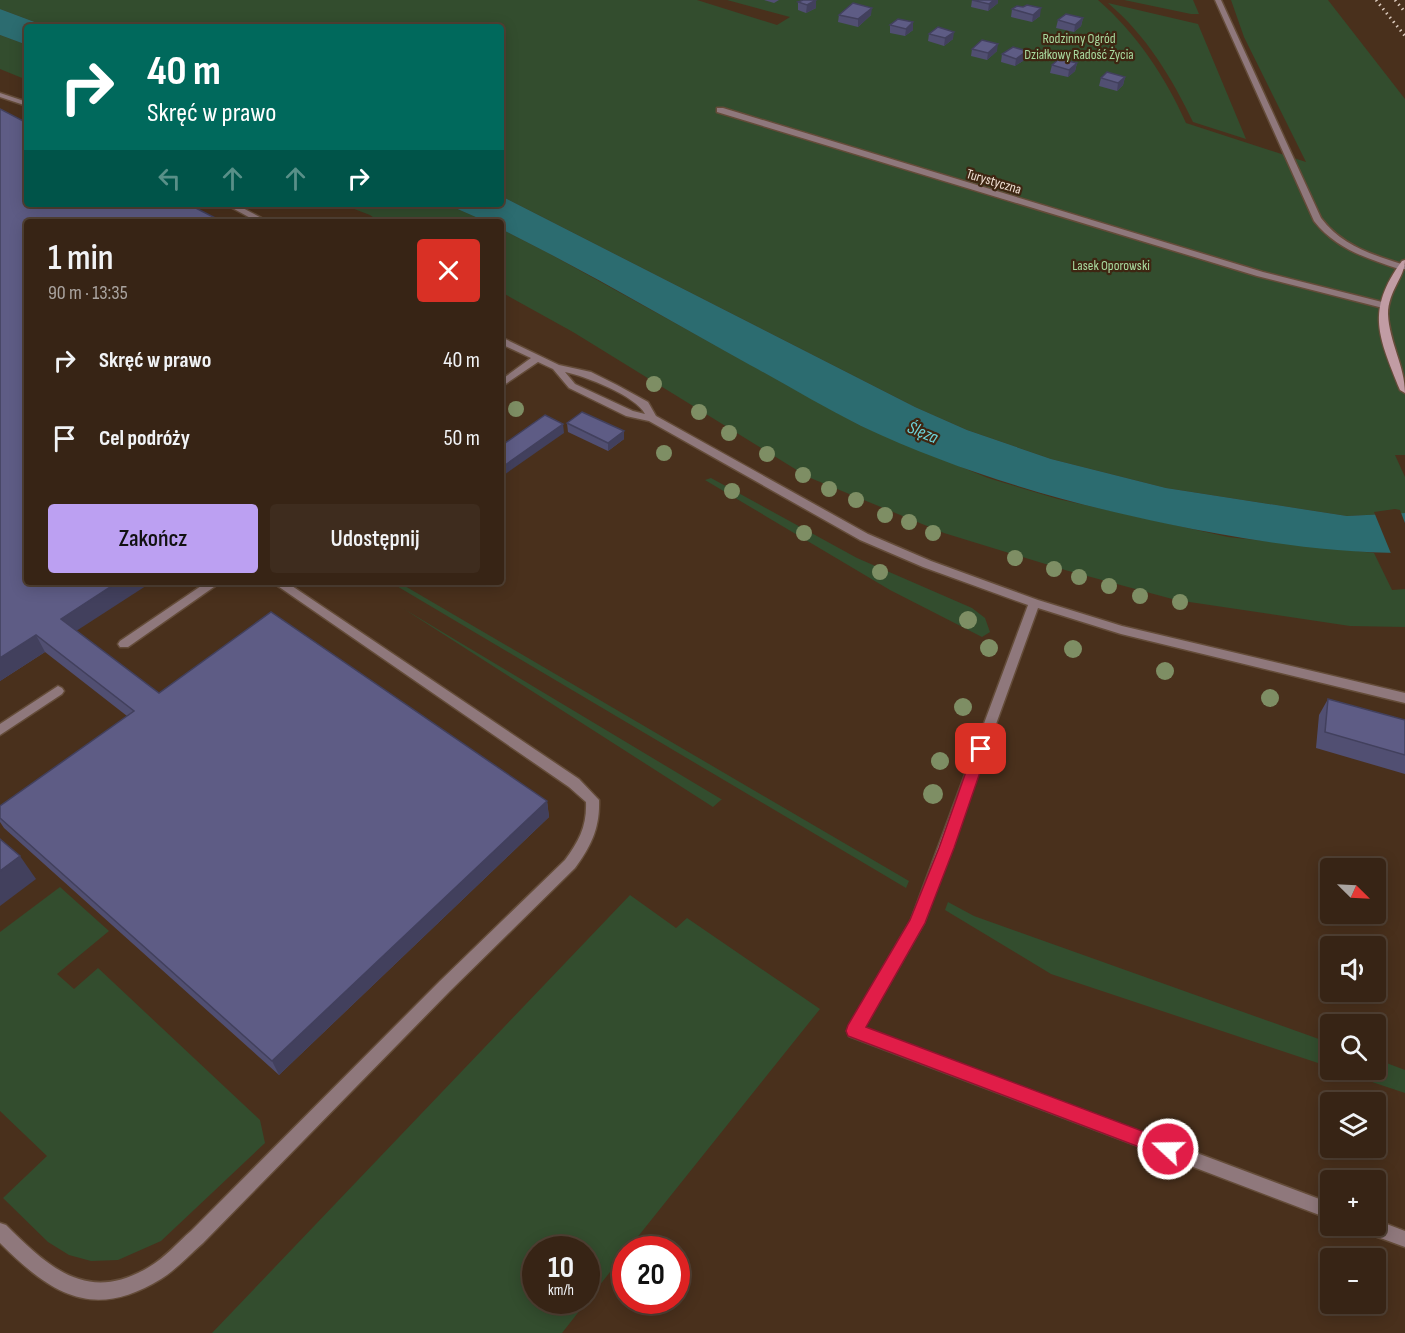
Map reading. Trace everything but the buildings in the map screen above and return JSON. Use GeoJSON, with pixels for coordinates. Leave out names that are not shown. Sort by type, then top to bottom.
{"type":"FeatureCollection","features":[{"type":"Feature","properties":{"kind":"street"},"geometry":{"type":"LineString","coordinates":[[1403,265],[1388,289],[1383,304],[1386,340],[1405,390]]}},
{"type":"Feature","properties":{"kind":"lane"},"geometry":{"type":"LineString","coordinates":[[1218,0],[1317,219],[1327,233],[1356,250],[1403,265]]}},
{"type":"Feature","properties":{"kind":"lane"},"geometry":{"type":"LineString","coordinates":[[0,95],[24,103]]}},
{"type":"Feature","properties":{"kind":"lane","name":"Turystyczna"},"geometry":{"type":"LineString","coordinates":[[720,110],[1260,274],[1383,304]]}},
{"type":"Feature","properties":{"kind":"lane"},"geometry":{"type":"LineString","coordinates":[[235,207],[259,219]]}},
{"type":"Feature","properties":{"kind":"lane"},"geometry":{"type":"LineString","coordinates":[[504,341],[556,367],[588,374],[614,387],[645,404],[652,418]]}},
{"type":"Feature","properties":{"kind":"lane"},"geometry":{"type":"LineString","coordinates":[[504,382],[538,358]]}},
{"type":"Feature","properties":{"kind":"lane"},"geometry":{"type":"LineString","coordinates":[[556,367],[572,386],[630,414],[652,418],[864,537],[927,564],[1034,603],[1121,630],[1405,698]]}},
{"type":"Feature","properties":{"kind":"lane"},"geometry":{"type":"LineString","coordinates":[[124,645],[211,585]]}},
{"type":"Feature","properties":{"kind":"lane"},"geometry":{"type":"LineString","coordinates":[[0,1231],[44,1273],[61,1284],[82,1292],[106,1291],[129,1285],[157,1272],[197,1237],[445,986],[570,864],[586,843],[594,820],[592,800],[574,783],[282,585]]}},
{"type":"Feature","properties":{"kind":"lane"},"geometry":{"type":"LineString","coordinates":[[1034,603],[917,923],[854,1031],[1320,1207]]}},
{"type":"Feature","properties":{"kind":"lane"},"geometry":{"type":"LineString","coordinates":[[0,730],[58,691]]}},
{"type":"Feature","properties":{"kind":"lane"},"geometry":{"type":"LineString","coordinates":[[1386,1232],[1405,1239]]}},
{"type":"Feature","properties":{"kind":"green space","name":"Lasek Oporowski"},"geometry":{"type":"Polygon","coordinates":[[[0,0],[697,0],[777,25],[790,17],[727,0],[1098,0],[1125,27],[1149,57],[1186,123],[1306,162],[1244,37],[1231,0],[1328,0],[1405,99],[1405,455],[1395,455],[1405,477],[1405,513],[1347,516],[1166,488],[1051,459],[967,430],[915,407],[504,198],[504,24],[40,24],[0,9],[0,0]]]}},
{"type":"Feature","properties":{"kind":"green space"},"geometry":{"type":"Polygon","coordinates":[[[1124,0],[1193,0],[1199,14],[1191,14],[1124,0]]]}},
{"type":"Feature","properties":{"kind":"green space"},"geometry":{"type":"Polygon","coordinates":[[[1108,3],[1198,24],[1246,139],[1193,122],[1157,58],[1122,15],[1108,3]]]}},
{"type":"Feature","properties":{"kind":"green space"},"geometry":{"type":"Polygon","coordinates":[[[0,35],[24,44],[24,79],[0,69],[0,35]]]}},
{"type":"Feature","properties":{"kind":"green space"},"geometry":{"type":"Polygon","coordinates":[[[349,207],[453,207],[480,219],[376,219],[349,207]]]}},
{"type":"Feature","properties":{"kind":"green space"},"geometry":{"type":"Polygon","coordinates":[[[504,231],[861,426],[988,478],[1058,499],[1228,537],[1374,553],[1392,590],[1405,589],[1405,627],[1350,626],[1176,600],[1065,570],[944,533],[808,477],[573,332],[504,294],[504,231]]]}},
{"type":"Feature","properties":{"kind":"green space"},"geometry":{"type":"Polygon","coordinates":[[[711,478],[857,558],[972,608],[985,618],[990,632],[982,637],[890,590],[705,480],[711,478]]]}},
{"type":"Feature","properties":{"kind":"green space"},"geometry":{"type":"Polygon","coordinates":[[[395,585],[403,585],[909,881],[906,888],[395,585]]]}},
{"type":"Feature","properties":{"kind":"green space"},"geometry":{"type":"Polygon","coordinates":[[[404,609],[721,799],[722,799],[713,807],[404,609]]]}},
{"type":"Feature","properties":{"kind":"green space"},"geometry":{"type":"Polygon","coordinates":[[[60,887],[109,931],[57,974],[74,989],[98,968],[260,1120],[265,1143],[161,1241],[118,1260],[91,1261],[69,1255],[48,1242],[3,1198],[47,1156],[0,1111],[0,932],[60,887]]]}},
{"type":"Feature","properties":{"kind":"green space"},"geometry":{"type":"Polygon","coordinates":[[[630,895],[676,928],[687,918],[820,1009],[638,1236],[612,1236],[612,1270],[600,1285],[600,1236],[522,1236],[522,1314],[577,1314],[562,1333],[212,1333],[630,895]]]}},
{"type":"Feature","properties":{"kind":"green space"},"geometry":{"type":"Polygon","coordinates":[[[948,902],[974,916],[1320,1039],[1320,1064],[1051,974],[945,910],[948,902]]]}},
{"type":"Feature","properties":{"kind":"green space"},"geometry":{"type":"Polygon","coordinates":[[[1386,1063],[1405,1070],[1405,1093],[1366,1080],[1386,1080],[1386,1063]]]}},
{"type":"Feature","properties":{"kind":"water"},"geometry":{"type":"Polygon","coordinates":[[[0,9],[40,24],[24,24],[24,44],[0,35],[0,9]]]}},
{"type":"Feature","properties":{"kind":"water","name":"Ślęza"},"geometry":{"type":"Polygon","coordinates":[[[504,198],[915,407],[967,430],[1051,459],[1166,488],[1347,516],[1405,513],[1405,553],[1345,551],[1286,545],[1168,524],[1089,506],[1011,484],[935,458],[861,426],[595,278],[504,230],[504,219],[480,219],[453,207],[504,207],[504,198]]]}},
{"type":"Feature","properties":{"kind":"pier"},"geometry":{"type":"Polygon","coordinates":[[[1400,510],[1405,523],[1405,556],[1392,556],[1374,512],[1400,510]]]}},
{"type":"Feature","properties":{"kind":"railway"},"geometry":{"type":"LineString","coordinates":[[1376,0],[1405,36]]}},
{"type":"Feature","properties":{"kind":"railway"},"geometry":{"type":"LineString","coordinates":[[1395,0],[1405,12]]}},
{"type":"Feature","properties":{"kind":"route"},"geometry":{"type":"LineString","coordinates":[[981,749],[917,923],[854,1031],[1168,1149]]}},
{"type":"Feature","properties":{"kind":"park label","name":"Rodzinny Ogród Działkowy Radość Życia"},"geometry":{"type":"Point","coordinates":[1079,46]}}]}
